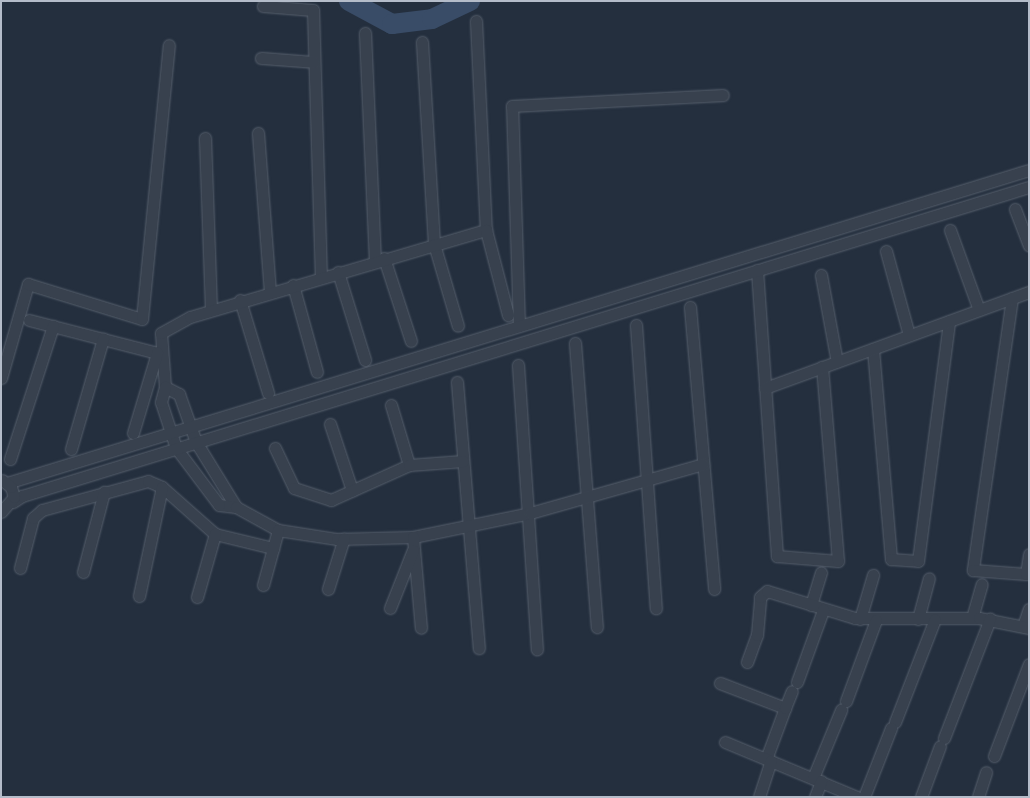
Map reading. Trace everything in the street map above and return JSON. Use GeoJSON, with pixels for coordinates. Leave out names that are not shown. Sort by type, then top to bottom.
{"type":"FeatureCollection","features":[{"type":"Feature","properties":{"kind":"street"},"geometry":{"type":"LineString","coordinates":[[263,6],[312,10],[321,276]]}},
{"type":"Feature","properties":{"kind":"street"},"geometry":{"type":"LineString","coordinates":[[476,21],[486,230],[508,315]]}},
{"type":"Feature","properties":{"kind":"street"},"geometry":{"type":"LineString","coordinates":[[365,33],[380,260],[410,341]]}},
{"type":"Feature","properties":{"kind":"street"},"geometry":{"type":"LineString","coordinates":[[422,42],[434,244],[458,326]]}},
{"type":"Feature","properties":{"kind":"street"},"geometry":{"type":"LineString","coordinates":[[1,378],[28,284],[142,319],[169,45]]}},
{"type":"Feature","properties":{"kind":"street"},"geometry":{"type":"LineString","coordinates":[[261,58],[314,62]]}},
{"type":"Feature","properties":{"kind":"street"},"geometry":{"type":"LineString","coordinates":[[519,326],[512,106],[723,95]]}},
{"type":"Feature","properties":{"kind":"street"},"geometry":{"type":"LineString","coordinates":[[258,133],[270,291]]}},
{"type":"Feature","properties":{"kind":"street"},"geometry":{"type":"LineString","coordinates":[[205,138],[211,309]]}},
{"type":"Feature","properties":{"kind":"street"},"geometry":{"type":"LineString","coordinates":[[13,502],[13,492],[4,482],[170,435],[1029,170]]}},
{"type":"Feature","properties":{"kind":"street"},"geometry":{"type":"LineString","coordinates":[[1,512],[13,502],[176,448],[1029,186]]}},
{"type":"Feature","properties":{"kind":"street"},"geometry":{"type":"LineString","coordinates":[[1015,209],[1029,245]]}},
{"type":"Feature","properties":{"kind":"street"},"geometry":{"type":"LineString","coordinates":[[133,433],[159,354],[161,333],[211,309],[486,230]]}},
{"type":"Feature","properties":{"kind":"street"},"geometry":{"type":"LineString","coordinates":[[950,230],[979,310]]}},
{"type":"Feature","properties":{"kind":"street"},"geometry":{"type":"LineString","coordinates":[[886,251],[909,335]]}},
{"type":"Feature","properties":{"kind":"street"},"geometry":{"type":"LineString","coordinates":[[757,270],[777,556],[838,561],[822,367]]}},
{"type":"Feature","properties":{"kind":"street"},"geometry":{"type":"LineString","coordinates":[[338,272],[365,360]]}},
{"type":"Feature","properties":{"kind":"street"},"geometry":{"type":"LineString","coordinates":[[821,275],[838,362]]}},
{"type":"Feature","properties":{"kind":"street"},"geometry":{"type":"LineString","coordinates":[[293,285],[317,372]]}},
{"type":"Feature","properties":{"kind":"street"},"geometry":{"type":"LineString","coordinates":[[765,388],[1029,292]]}},
{"type":"Feature","properties":{"kind":"street"},"geometry":{"type":"LineString","coordinates":[[1012,298],[973,570],[1026,574],[1029,554]]}},
{"type":"Feature","properties":{"kind":"street"},"geometry":{"type":"LineString","coordinates":[[240,300],[268,393]]}},
{"type":"Feature","properties":{"kind":"street"},"geometry":{"type":"LineString","coordinates":[[690,307],[714,589]]}},
{"type":"Feature","properties":{"kind":"street"},"geometry":{"type":"LineString","coordinates":[[29,320],[159,354]]}},
{"type":"Feature","properties":{"kind":"street"},"geometry":{"type":"LineString","coordinates":[[873,349],[890,560],[918,562],[949,321]]}},
{"type":"Feature","properties":{"kind":"street"},"geometry":{"type":"LineString","coordinates":[[636,325],[656,608]]}},
{"type":"Feature","properties":{"kind":"street"},"geometry":{"type":"LineString","coordinates":[[10,459],[53,326]]}},
{"type":"Feature","properties":{"kind":"street"},"geometry":{"type":"LineString","coordinates":[[71,449],[103,339]]}},
{"type":"Feature","properties":{"kind":"street"},"geometry":{"type":"LineString","coordinates":[[575,342],[597,627]]}},
{"type":"Feature","properties":{"kind":"street"},"geometry":{"type":"LineString","coordinates":[[159,354],[165,387],[161,402],[170,435],[176,448],[219,505],[236,507],[278,530],[344,538],[413,543],[469,525],[528,513],[587,494],[703,464]]}},
{"type":"Feature","properties":{"kind":"street"},"geometry":{"type":"LineString","coordinates":[[405,363],[409,377]]}},
{"type":"Feature","properties":{"kind":"street"},"geometry":{"type":"LineString","coordinates":[[518,365],[537,648]]}},
{"type":"Feature","properties":{"kind":"street"},"geometry":{"type":"LineString","coordinates":[[457,382],[479,648]]}},
{"type":"Feature","properties":{"kind":"street"},"geometry":{"type":"LineString","coordinates":[[165,387],[179,394],[196,442],[236,507]]}},
{"type":"Feature","properties":{"kind":"street"},"geometry":{"type":"LineString","coordinates":[[391,405],[409,465]]}},
{"type":"Feature","properties":{"kind":"street"},"geometry":{"type":"LineString","coordinates":[[330,424],[352,490]]}},
{"type":"Feature","properties":{"kind":"street"},"geometry":{"type":"LineString","coordinates":[[275,448],[294,488],[330,500],[409,465],[464,461]]}},
{"type":"Feature","properties":{"kind":"street"},"geometry":{"type":"LineString","coordinates":[[20,568],[33,518],[42,510],[148,481],[162,486],[215,534],[273,548]]}},
{"type":"Feature","properties":{"kind":"street"},"geometry":{"type":"LineString","coordinates":[[139,596],[162,486]]}},
{"type":"Feature","properties":{"kind":"street"},"geometry":{"type":"LineString","coordinates":[[83,572],[104,492]]}},
{"type":"Feature","properties":{"kind":"street"},"geometry":{"type":"LineString","coordinates":[[263,585],[278,530]]}},
{"type":"Feature","properties":{"kind":"street"},"geometry":{"type":"LineString","coordinates":[[197,597],[215,534]]}},
{"type":"Feature","properties":{"kind":"street"},"geometry":{"type":"LineString","coordinates":[[328,589],[344,538]]}},
{"type":"Feature","properties":{"kind":"street"},"geometry":{"type":"LineString","coordinates":[[390,608],[413,543]]}},
{"type":"Feature","properties":{"kind":"street"},"geometry":{"type":"LineString","coordinates":[[413,543],[422,628]]}},
{"type":"Feature","properties":{"kind":"street"},"geometry":{"type":"LineString","coordinates":[[811,605],[822,572]]}},
{"type":"Feature","properties":{"kind":"street"},"geometry":{"type":"LineString","coordinates":[[860,619],[873,575]]}},
{"type":"Feature","properties":{"kind":"street"},"geometry":{"type":"LineString","coordinates":[[918,619],[928,578]]}},
{"type":"Feature","properties":{"kind":"street"},"geometry":{"type":"LineString","coordinates":[[972,618],[982,584]]}},
{"type":"Feature","properties":{"kind":"street"},"geometry":{"type":"LineString","coordinates":[[747,662],[757,635],[762,593],[860,619],[876,620],[972,618],[990,619],[1026,627],[1029,609]]}},
{"type":"Feature","properties":{"kind":"street"},"geometry":{"type":"LineString","coordinates":[[759,797],[768,760],[785,708],[823,610]]}},
{"type":"Feature","properties":{"kind":"street"},"geometry":{"type":"LineString","coordinates":[[864,797],[935,619]]}},
{"type":"Feature","properties":{"kind":"street"},"geometry":{"type":"LineString","coordinates":[[921,797],[990,619]]}},
{"type":"Feature","properties":{"kind":"street"},"geometry":{"type":"LineString","coordinates":[[815,797],[817,780],[876,620]]}},
{"type":"Feature","properties":{"kind":"street"},"geometry":{"type":"LineString","coordinates":[[994,756],[1029,664]]}},
{"type":"Feature","properties":{"kind":"street"},"geometry":{"type":"LineString","coordinates":[[720,683],[785,708]]}},
{"type":"Feature","properties":{"kind":"street"},"geometry":{"type":"LineString","coordinates":[[725,742],[857,797]]}},
{"type":"Feature","properties":{"kind":"street"},"geometry":{"type":"LineString","coordinates":[[978,797],[986,772]]}},
{"type":"Feature","properties":{"kind":"waterway"},"geometry":{"type":"LineString","coordinates":[[349,1],[392,24],[432,19],[470,1]]}}]}
